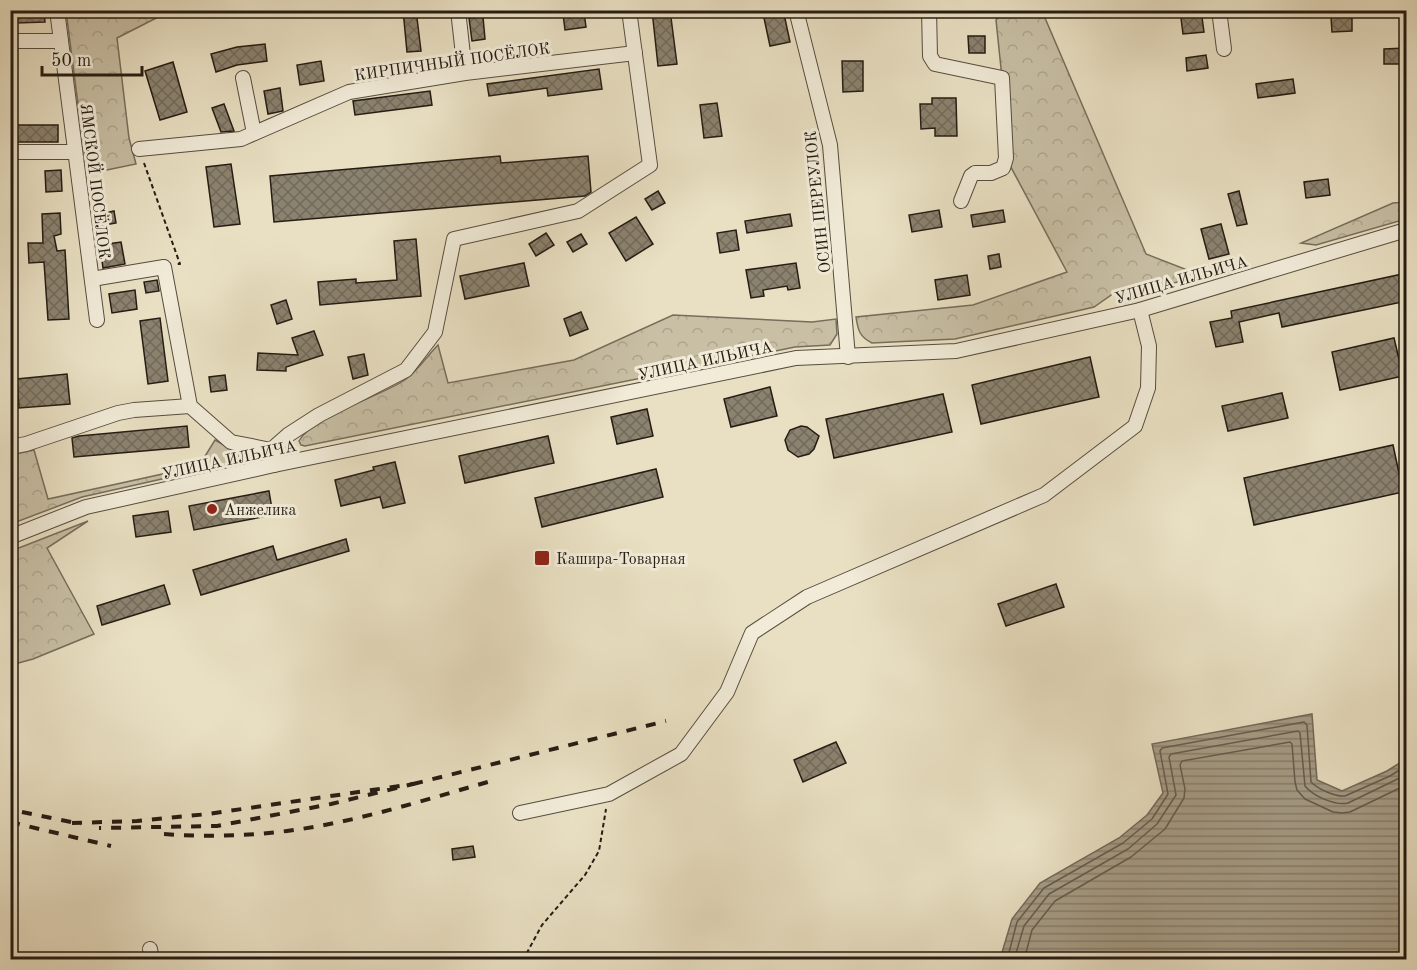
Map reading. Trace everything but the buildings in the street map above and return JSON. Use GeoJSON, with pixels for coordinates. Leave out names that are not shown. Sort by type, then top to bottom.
{"type":"FeatureCollection","features":[{"type":"Feature","properties":{"kind":"street","name":"ЯМСКОЙ ПОСЁЛОК"},"geometry":{"type":"LineString","coordinates":[[57,10],[97,321]]}},
{"type":"Feature","properties":{"kind":"street"},"geometry":{"type":"LineString","coordinates":[[458,10],[465,74]]}},
{"type":"Feature","properties":{"kind":"street"},"geometry":{"type":"LineString","coordinates":[[271,450],[288,435],[319,415],[406,370],[435,332],[454,239],[578,211],[650,165],[629,10]]}},
{"type":"Feature","properties":{"kind":"street","name":"ОСИН ПЕРЕУЛОК"},"geometry":{"type":"LineString","coordinates":[[796,10],[830,145],[849,357]]}},
{"type":"Feature","properties":{"kind":"street"},"geometry":{"type":"LineString","coordinates":[[929,10],[930,56],[935,64],[1002,78],[1006,158],[1003,168],[991,173],[975,173],[971,176],[961,201]]}},
{"type":"Feature","properties":{"kind":"street"},"geometry":{"type":"LineString","coordinates":[[1219,10],[1224,49]]}},
{"type":"Feature","properties":{"kind":"street"},"geometry":{"type":"LineString","coordinates":[[10,41],[61,41]]}},
{"type":"Feature","properties":{"kind":"street","name":"КИРПИЧНЫЙ ПОСЁЛОК"},"geometry":{"type":"LineString","coordinates":[[139,149],[241,139],[349,93],[465,74],[635,53]]}},
{"type":"Feature","properties":{"kind":"street"},"geometry":{"type":"LineString","coordinates":[[243,78],[254,133]]}},
{"type":"Feature","properties":{"kind":"street"},"geometry":{"type":"LineString","coordinates":[[10,152],[75,152]]}},
{"type":"Feature","properties":{"kind":"street","name":"УЛИЦА ИЛЬИЧА"},"geometry":{"type":"LineString","coordinates":[[10,537],[86,507],[274,465],[796,358],[956,351],[1140,310],[1407,230]]}},
{"type":"Feature","properties":{"kind":"street"},"geometry":{"type":"LineString","coordinates":[[92,279],[164,267],[190,406],[231,442],[271,450]]}},
{"type":"Feature","properties":{"kind":"street"},"geometry":{"type":"LineString","coordinates":[[520,813],[609,794],[681,753],[727,692],[752,633],[807,597],[1044,495],[1135,426],[1149,388],[1149,346],[1140,310]]}},
{"type":"Feature","properties":{"kind":"street"},"geometry":{"type":"LineString","coordinates":[[10,447],[26,444],[118,413],[190,406]]}},
{"type":"Feature","properties":{"kind":"street"},"geometry":{"type":"LineString","coordinates":[[271,450],[274,465]]}},
{"type":"Feature","properties":{"kind":"path"},"geometry":{"type":"LineString","coordinates":[[139,149],[180,264],[164,267]]}},
{"type":"Feature","properties":{"kind":"path"},"geometry":{"type":"LineString","coordinates":[[523,960],[542,925],[585,875],[599,851],[609,794]]}},
{"type":"Feature","properties":{"kind":"green space"},"geometry":{"type":"Polygon","coordinates":[[[66,11],[170,11],[117,38],[129,138],[136,164],[87,174],[66,11]]]}},
{"type":"Feature","properties":{"kind":"green space"},"geometry":{"type":"Polygon","coordinates":[[[1004,11],[1042,11],[1146,254],[1200,275],[1155,289],[1132,287],[1117,291],[1094,307],[955,339],[872,343],[860,333],[856,317],[973,305],[1067,272],[1006,158],[996,20],[1004,11]]]}},
{"type":"Feature","properties":{"kind":"green space"},"geometry":{"type":"Polygon","coordinates":[[[1406,202],[1406,219],[1316,245],[1301,243],[1393,203],[1406,202]]]}},
{"type":"Feature","properties":{"kind":"green space"},"geometry":{"type":"Polygon","coordinates":[[[673,315],[812,322],[836,319],[837,334],[830,345],[795,347],[305,446],[299,441],[319,422],[406,379],[438,345],[448,383],[574,360],[673,315]]]}},
{"type":"Feature","properties":{"kind":"green space"},"geometry":{"type":"Polygon","coordinates":[[[215,440],[240,454],[237,462],[82,497],[11,524],[11,455],[34,450],[48,499],[199,466],[215,440]]]}},
{"type":"Feature","properties":{"kind":"green space"},"geometry":{"type":"Polygon","coordinates":[[[88,521],[47,548],[94,634],[33,659],[11,665],[11,551],[88,521]]]}},
{"type":"Feature","properties":{"kind":"water"},"geometry":{"type":"Polygon","coordinates":[[[1312,714],[1317,780],[1342,791],[1387,771],[1406,759],[1406,959],[1000,959],[1012,919],[1040,883],[1119,838],[1147,815],[1163,793],[1152,744],[1312,714]]]}},
{"type":"Feature","properties":{"kind":"railway"},"geometry":{"type":"LineString","coordinates":[[413,784],[666,721]]}},
{"type":"Feature","properties":{"kind":"railway"},"geometry":{"type":"LineString","coordinates":[[164,834],[241,835],[314,827],[392,809],[495,780]]}},
{"type":"Feature","properties":{"kind":"railway"},"geometry":{"type":"LineString","coordinates":[[72,823],[137,821],[208,814],[413,784],[331,804],[217,826],[99,828]]}},
{"type":"Feature","properties":{"kind":"railway"},"geometry":{"type":"LineString","coordinates":[[22,812],[81,824]]}},
{"type":"Feature","properties":{"kind":"railway"},"geometry":{"type":"LineString","coordinates":[[10,822],[111,846]]}},
{"type":"Feature","properties":{"kind":"place","name":"Анжелика"},"geometry":{"type":"Point","coordinates":[212,509]}},
{"type":"Feature","properties":{"kind":"place","name":"Кашира-Товарная"},"geometry":{"type":"Point","coordinates":[542,558]}}]}
